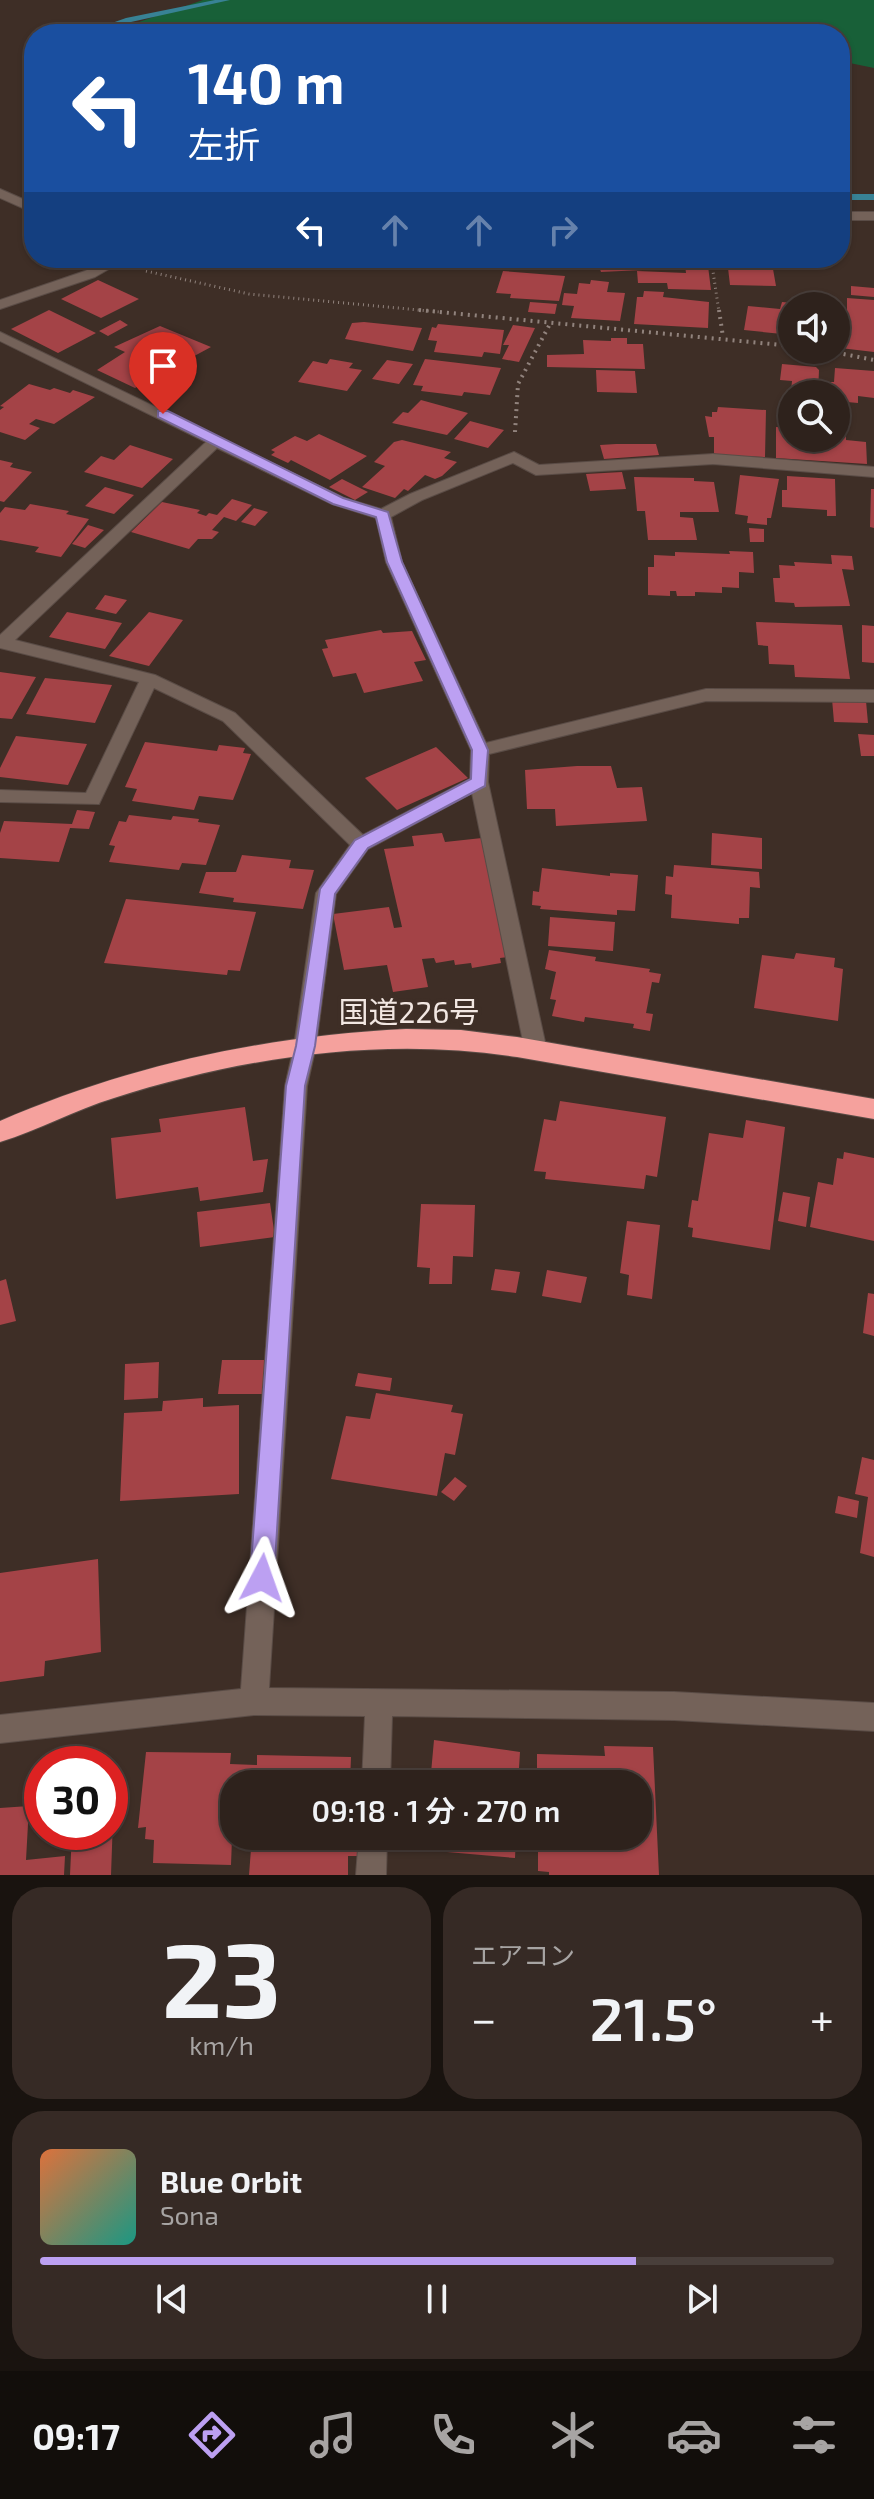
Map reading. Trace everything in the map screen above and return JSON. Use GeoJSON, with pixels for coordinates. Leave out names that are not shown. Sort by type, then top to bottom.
{"type":"FeatureCollection","features":[{"type":"Feature","properties":{"kind":"highway","name":"国道226号"},"geometry":{"type":"LineString","coordinates":[[0,1132],[109,1089],[227,1059],[305,1046],[436,1039],[536,1051],[874,1109]]}},
{"type":"Feature","properties":{"kind":"street"},"geometry":{"type":"LineString","coordinates":[[0,193],[24,204]]}},
{"type":"Feature","properties":{"kind":"street"},"geometry":{"type":"LineString","coordinates":[[850,216],[874,216]]}},
{"type":"Feature","properties":{"kind":"street"},"geometry":{"type":"LineString","coordinates":[[0,305],[102,268]]}},
{"type":"Feature","properties":{"kind":"street"},"geometry":{"type":"LineString","coordinates":[[0,336],[338,501],[383,515],[416,497],[514,457],[536,470],[713,459],[874,472]]}},
{"type":"Feature","properties":{"kind":"street"},"geometry":{"type":"LineString","coordinates":[[1,642],[217,440]]}},
{"type":"Feature","properties":{"kind":"street"},"geometry":{"type":"LineString","coordinates":[[383,515],[394,562],[480,750],[479,782],[536,1051]]}},
{"type":"Feature","properties":{"kind":"street"},"geometry":{"type":"LineString","coordinates":[[1,642],[149,679],[229,717],[361,844]]}},
{"type":"Feature","properties":{"kind":"street"},"geometry":{"type":"LineString","coordinates":[[0,796],[92,800],[149,679]]}},
{"type":"Feature","properties":{"kind":"street"},"geometry":{"type":"LineString","coordinates":[[480,750],[706,695],[874,696]]}},
{"type":"Feature","properties":{"kind":"street"},"geometry":{"type":"LineString","coordinates":[[254,1701],[296,1086],[305,1046],[326,893],[361,844],[479,782]]}},
{"type":"Feature","properties":{"kind":"street"},"geometry":{"type":"LineString","coordinates":[[0,1729],[254,1701],[379,1705],[674,1706],[874,1717]]}},
{"type":"Feature","properties":{"kind":"street"},"geometry":{"type":"LineString","coordinates":[[377,1770],[379,1705]]}},
{"type":"Feature","properties":{"kind":"street"},"geometry":{"type":"LineString","coordinates":[[371,1875],[372,1850]]}},
{"type":"Feature","properties":{"kind":"path"},"geometry":{"type":"LineString","coordinates":[[713,268],[723,337]]}},
{"type":"Feature","properties":{"kind":"path"},"geometry":{"type":"LineString","coordinates":[[139,270],[249,294],[778,344]]}},
{"type":"Feature","properties":{"kind":"path"},"geometry":{"type":"LineString","coordinates":[[514,457],[518,384],[551,322]]}},
{"type":"Feature","properties":{"kind":"path"},"geometry":{"type":"LineString","coordinates":[[850,355],[874,360]]}},
{"type":"Feature","properties":{"kind":"green space"},"geometry":{"type":"Polygon","coordinates":[[[203,0],[874,0],[874,68],[850,63],[850,24],[133,24],[203,0]]]}},
{"type":"Feature","properties":{"kind":"building"},"geometry":{"type":"Polygon","coordinates":[[[600,268],[684,268],[601,272],[600,268]]]}},
{"type":"Feature","properties":{"kind":"building"},"geometry":{"type":"Polygon","coordinates":[[[685,268],[708,268],[711,290],[668,289],[667,283],[638,283],[637,271],[686,273],[685,268]]]}},
{"type":"Feature","properties":{"kind":"building"},"geometry":{"type":"Polygon","coordinates":[[[728,268],[773,269],[776,286],[730,285],[728,268]]]}},
{"type":"Feature","properties":{"kind":"building"},"geometry":{"type":"Polygon","coordinates":[[[503,271],[565,276],[559,301],[510,298],[511,294],[496,293],[503,271]]]}},
{"type":"Feature","properties":{"kind":"building"},"geometry":{"type":"Polygon","coordinates":[[[98,280],[139,299],[101,318],[61,299],[98,280]]]}},
{"type":"Feature","properties":{"kind":"building"},"geometry":{"type":"Polygon","coordinates":[[[591,280],[609,282],[607,292],[625,293],[620,321],[571,318],[574,306],[562,305],[564,293],[577,294],[579,283],[590,284],[591,280]]]}},
{"type":"Feature","properties":{"kind":"building"},"geometry":{"type":"Polygon","coordinates":[[[851,286],[874,288],[874,297],[851,295],[851,286]]]}},
{"type":"Feature","properties":{"kind":"building"},"geometry":{"type":"Polygon","coordinates":[[[644,291],[664,292],[663,297],[709,302],[708,328],[634,324],[637,297],[643,297],[644,291]]]}},
{"type":"Feature","properties":{"kind":"building"},"geometry":{"type":"Polygon","coordinates":[[[850,298],[874,300],[874,352],[850,349],[850,298]]]}},
{"type":"Feature","properties":{"kind":"building"},"geometry":{"type":"Polygon","coordinates":[[[530,302],[557,304],[555,314],[528,312],[530,302]]]}},
{"type":"Feature","properties":{"kind":"building"},"geometry":{"type":"Polygon","coordinates":[[[748,306],[778,309],[778,334],[744,330],[748,306]]]}},
{"type":"Feature","properties":{"kind":"building"},"geometry":{"type":"Polygon","coordinates":[[[49,310],[96,333],[58,353],[11,329],[49,310]]]}},
{"type":"Feature","properties":{"kind":"building"},"geometry":{"type":"Polygon","coordinates":[[[120,320],[128,325],[108,336],[99,331],[120,320]]]}},
{"type":"Feature","properties":{"kind":"building"},"geometry":{"type":"Polygon","coordinates":[[[352,323],[422,328],[413,351],[345,339],[352,323]]]}},
{"type":"Feature","properties":{"kind":"building"},"geometry":{"type":"Polygon","coordinates":[[[438,324],[504,330],[500,354],[484,352],[482,357],[434,352],[437,341],[428,340],[432,327],[436,328],[438,324]]]}},
{"type":"Feature","properties":{"kind":"building"},"geometry":{"type":"Polygon","coordinates":[[[513,325],[535,328],[519,362],[502,359],[509,345],[503,345],[513,325]]]}},
{"type":"Feature","properties":{"kind":"building"},"geometry":{"type":"Polygon","coordinates":[[[160,326],[211,347],[135,388],[97,370],[125,352],[114,347],[160,326]]]}},
{"type":"Feature","properties":{"kind":"building"},"geometry":{"type":"Polygon","coordinates":[[[611,338],[627,338],[627,344],[643,344],[645,369],[547,367],[547,355],[584,354],[583,340],[611,341],[611,338]]]}},
{"type":"Feature","properties":{"kind":"building"},"geometry":{"type":"Polygon","coordinates":[[[330,359],[353,363],[349,368],[362,370],[347,391],[298,382],[313,361],[327,364],[330,359]]]}},
{"type":"Feature","properties":{"kind":"building"},"geometry":{"type":"Polygon","coordinates":[[[425,359],[501,368],[490,395],[464,392],[462,396],[421,391],[423,386],[413,385],[425,359]]]}},
{"type":"Feature","properties":{"kind":"building"},"geometry":{"type":"Polygon","coordinates":[[[387,360],[413,364],[399,384],[372,379],[387,360]]]}},
{"type":"Feature","properties":{"kind":"building"},"geometry":{"type":"Polygon","coordinates":[[[782,364],[816,367],[819,370],[819,380],[780,380],[782,364]]]}},
{"type":"Feature","properties":{"kind":"building"},"geometry":{"type":"Polygon","coordinates":[[[835,368],[874,371],[874,398],[858,396],[858,403],[850,402],[850,380],[834,380],[835,368]]]}},
{"type":"Feature","properties":{"kind":"building"},"geometry":{"type":"Polygon","coordinates":[[[596,370],[635,371],[637,393],[597,392],[596,370]]]}},
{"type":"Feature","properties":{"kind":"building"},"geometry":{"type":"Polygon","coordinates":[[[29,384],[70,393],[73,390],[95,397],[54,424],[36,419],[29,424],[40,428],[25,440],[0,432],[0,410],[4,407],[0,406],[29,384]]]}},
{"type":"Feature","properties":{"kind":"building"},"geometry":{"type":"Polygon","coordinates":[[[421,400],[468,413],[447,435],[392,423],[421,400]]]}},
{"type":"Feature","properties":{"kind":"building"},"geometry":{"type":"Polygon","coordinates":[[[718,407],[766,410],[765,457],[714,455],[714,437],[709,437],[705,416],[712,417],[712,412],[717,412],[718,407]]]}},
{"type":"Feature","properties":{"kind":"building"},"geometry":{"type":"Polygon","coordinates":[[[470,421],[504,430],[488,448],[454,439],[470,421]]]}},
{"type":"Feature","properties":{"kind":"building"},"geometry":{"type":"Polygon","coordinates":[[[776,427],[778,452],[850,452],[850,440],[866,442],[867,464],[776,458],[776,427]]]}},
{"type":"Feature","properties":{"kind":"building"},"geometry":{"type":"Polygon","coordinates":[[[319,434],[367,456],[330,480],[291,460],[288,463],[271,455],[275,452],[271,450],[295,436],[307,441],[319,434]]]}},
{"type":"Feature","properties":{"kind":"building"},"geometry":{"type":"Polygon","coordinates":[[[402,440],[451,452],[444,458],[457,462],[435,479],[425,475],[395,498],[362,487],[385,466],[374,462],[394,442],[402,440]]]}},
{"type":"Feature","properties":{"kind":"building"},"geometry":{"type":"Polygon","coordinates":[[[656,444],[659,455],[604,459],[600,445],[656,444]]]}},
{"type":"Feature","properties":{"kind":"building"},"geometry":{"type":"Polygon","coordinates":[[[130,445],[173,459],[142,488],[84,472],[101,456],[114,460],[130,445]]]}},
{"type":"Feature","properties":{"kind":"building"},"geometry":{"type":"Polygon","coordinates":[[[0,460],[13,463],[10,467],[32,472],[4,502],[0,501],[0,460]]]}},
{"type":"Feature","properties":{"kind":"building"},"geometry":{"type":"Polygon","coordinates":[[[622,472],[626,489],[590,491],[586,474],[622,472]]]}},
{"type":"Feature","properties":{"kind":"building"},"geometry":{"type":"Polygon","coordinates":[[[740,475],[779,479],[767,525],[747,523],[748,516],[735,514],[740,475]]]}},
{"type":"Feature","properties":{"kind":"building"},"geometry":{"type":"Polygon","coordinates":[[[787,476],[835,479],[836,516],[827,516],[827,510],[782,507],[782,490],[787,490],[787,476]]]}},
{"type":"Feature","properties":{"kind":"building"},"geometry":{"type":"Polygon","coordinates":[[[634,477],[694,478],[694,481],[714,482],[719,512],[680,512],[680,517],[693,518],[697,540],[648,540],[645,511],[637,511],[634,477]]]}},
{"type":"Feature","properties":{"kind":"building"},"geometry":{"type":"Polygon","coordinates":[[[342,479],[368,492],[355,500],[329,487],[342,479]]]}},
{"type":"Feature","properties":{"kind":"building"},"geometry":{"type":"Polygon","coordinates":[[[105,487],[134,495],[114,514],[85,506],[105,487]]]}},
{"type":"Feature","properties":{"kind":"building"},"geometry":{"type":"Polygon","coordinates":[[[871,489],[874,489],[874,528],[870,527],[871,489]]]}},
{"type":"Feature","properties":{"kind":"building"},"geometry":{"type":"Polygon","coordinates":[[[232,499],[252,505],[236,521],[224,517],[212,530],[219,532],[212,539],[198,539],[189,549],[131,532],[162,502],[200,510],[197,513],[206,516],[209,513],[217,515],[232,499]]]}},
{"type":"Feature","properties":{"kind":"building"},"geometry":{"type":"Polygon","coordinates":[[[30,504],[69,511],[66,514],[89,519],[61,557],[35,552],[39,547],[0,540],[0,513],[5,507],[25,510],[30,504]]]}},
{"type":"Feature","properties":{"kind":"building"},"geometry":{"type":"Polygon","coordinates":[[[254,508],[268,512],[255,526],[241,522],[254,508]]]}},
{"type":"Feature","properties":{"kind":"building"},"geometry":{"type":"Polygon","coordinates":[[[88,525],[104,530],[85,548],[72,544],[88,525]]]}},
{"type":"Feature","properties":{"kind":"building"},"geometry":{"type":"Polygon","coordinates":[[[749,528],[764,529],[764,542],[750,542],[749,528]]]}},
{"type":"Feature","properties":{"kind":"building"},"geometry":{"type":"Polygon","coordinates":[[[729,551],[753,552],[754,573],[739,572],[739,588],[722,587],[722,593],[695,592],[695,596],[677,596],[676,591],[670,591],[670,596],[648,595],[648,567],[654,567],[654,555],[675,556],[675,552],[730,554],[729,551]]]}},
{"type":"Feature","properties":{"kind":"building"},"geometry":{"type":"Polygon","coordinates":[[[831,555],[852,556],[854,570],[842,569],[850,606],[795,607],[794,603],[775,602],[773,578],[780,578],[779,565],[795,566],[794,562],[832,564],[831,555]]]}},
{"type":"Feature","properties":{"kind":"building"},"geometry":{"type":"Polygon","coordinates":[[[105,595],[127,600],[116,614],[95,609],[105,595]]]}},
{"type":"Feature","properties":{"kind":"building"},"geometry":{"type":"Polygon","coordinates":[[[67,612],[122,623],[105,649],[49,637],[67,612]]]}},
{"type":"Feature","properties":{"kind":"building"},"geometry":{"type":"Polygon","coordinates":[[[149,612],[183,620],[149,666],[109,656],[149,612]]]}},
{"type":"Feature","properties":{"kind":"building"},"geometry":{"type":"Polygon","coordinates":[[[756,622],[842,625],[850,679],[795,677],[794,665],[769,664],[768,646],[758,645],[756,622]]]}},
{"type":"Feature","properties":{"kind":"building"},"geometry":{"type":"Polygon","coordinates":[[[862,625],[874,626],[874,663],[862,662],[862,625]]]}},
{"type":"Feature","properties":{"kind":"building"},"geometry":{"type":"Polygon","coordinates":[[[381,630],[383,633],[412,631],[426,660],[414,662],[423,681],[364,693],[356,673],[333,677],[322,649],[328,648],[325,640],[381,630]]]}},
{"type":"Feature","properties":{"kind":"building"},"geometry":{"type":"Polygon","coordinates":[[[0,672],[36,677],[12,719],[0,718],[0,672]]]}},
{"type":"Feature","properties":{"kind":"building"},"geometry":{"type":"Polygon","coordinates":[[[45,678],[112,685],[95,723],[26,714],[45,678]]]}},
{"type":"Feature","properties":{"kind":"building"},"geometry":{"type":"Polygon","coordinates":[[[832,699],[866,701],[868,723],[834,722],[832,699]]]}},
{"type":"Feature","properties":{"kind":"building"},"geometry":{"type":"Polygon","coordinates":[[[858,734],[874,735],[874,756],[861,756],[858,734]]]}},
{"type":"Feature","properties":{"kind":"building"},"geometry":{"type":"Polygon","coordinates":[[[16,736],[87,744],[68,785],[0,777],[0,768],[16,736]]]}},
{"type":"Feature","properties":{"kind":"building"},"geometry":{"type":"Polygon","coordinates":[[[145,742],[217,751],[219,745],[245,748],[243,753],[251,754],[233,800],[199,796],[194,810],[132,801],[137,789],[125,787],[145,742]]]}},
{"type":"Feature","properties":{"kind":"building"},"geometry":{"type":"Polygon","coordinates":[[[436,747],[468,778],[397,810],[365,778],[436,747]]]}},
{"type":"Feature","properties":{"kind":"building"},"geometry":{"type":"Polygon","coordinates":[[[611,766],[617,788],[642,787],[647,821],[556,826],[555,809],[527,809],[525,770],[611,766]]]}},
{"type":"Feature","properties":{"kind":"building"},"geometry":{"type":"Polygon","coordinates":[[[77,810],[95,812],[89,829],[70,828],[59,862],[0,858],[0,833],[4,821],[72,824],[77,810]]]}},
{"type":"Feature","properties":{"kind":"building"},"geometry":{"type":"Polygon","coordinates":[[[129,815],[171,820],[173,816],[220,825],[206,865],[182,863],[179,870],[109,862],[115,846],[109,845],[119,821],[126,822],[129,815]]]}},
{"type":"Feature","properties":{"kind":"building"},"geometry":{"type":"Polygon","coordinates":[[[442,833],[445,842],[482,838],[515,956],[500,958],[501,963],[472,968],[471,963],[455,965],[454,960],[436,963],[434,958],[422,959],[428,987],[393,992],[387,965],[344,970],[333,914],[389,907],[394,928],[402,927],[384,849],[414,846],[412,836],[442,833]]]}},
{"type":"Feature","properties":{"kind":"building"},"geometry":{"type":"Polygon","coordinates":[[[712,833],[762,838],[762,869],[711,865],[712,833]]]}},
{"type":"Feature","properties":{"kind":"building"},"geometry":{"type":"Polygon","coordinates":[[[242,855],[291,860],[289,868],[314,870],[303,909],[233,902],[234,898],[199,893],[206,872],[236,872],[242,855]]]}},
{"type":"Feature","properties":{"kind":"building"},"geometry":{"type":"Polygon","coordinates":[[[674,865],[759,872],[760,888],[750,887],[749,918],[739,918],[739,924],[671,918],[672,895],[665,894],[666,876],[673,877],[674,865]]]}},
{"type":"Feature","properties":{"kind":"building"},"geometry":{"type":"Polygon","coordinates":[[[542,868],[610,876],[610,873],[638,875],[635,911],[617,910],[617,915],[540,909],[541,906],[532,905],[533,891],[539,892],[542,868]]]}},
{"type":"Feature","properties":{"kind":"building"},"geometry":{"type":"Polygon","coordinates":[[[126,899],[256,912],[240,971],[228,970],[227,975],[104,963],[126,899]]]}},
{"type":"Feature","properties":{"kind":"building"},"geometry":{"type":"Polygon","coordinates":[[[550,917],[615,922],[613,951],[548,946],[550,917]]]}},
{"type":"Feature","properties":{"kind":"building"},"geometry":{"type":"Polygon","coordinates":[[[549,950],[596,957],[595,961],[650,969],[649,972],[661,974],[659,983],[652,982],[646,1013],[653,1014],[650,1031],[633,1028],[634,1024],[585,1017],[584,1022],[552,1016],[556,1000],[550,999],[556,972],[545,969],[549,950]]]}},
{"type":"Feature","properties":{"kind":"building"},"geometry":{"type":"Polygon","coordinates":[[[796,953],[835,958],[834,967],[843,969],[838,1021],[754,1008],[762,955],[794,959],[796,953]]]}},
{"type":"Feature","properties":{"kind":"building"},"geometry":{"type":"Polygon","coordinates":[[[560,1101],[666,1117],[657,1177],[646,1175],[644,1189],[545,1179],[546,1172],[534,1171],[544,1119],[556,1121],[560,1101]]]}},
{"type":"Feature","properties":{"kind":"building"},"geometry":{"type":"Polygon","coordinates":[[[245,1107],[253,1161],[268,1159],[263,1192],[200,1201],[198,1187],[116,1199],[111,1138],[161,1132],[159,1119],[245,1107]]]}},
{"type":"Feature","properties":{"kind":"building"},"geometry":{"type":"Polygon","coordinates":[[[746,1120],[785,1127],[770,1250],[692,1237],[693,1228],[688,1227],[692,1200],[698,1201],[709,1133],[743,1138],[746,1120]]]}},
{"type":"Feature","properties":{"kind":"building"},"geometry":{"type":"Polygon","coordinates":[[[844,1152],[874,1158],[874,1241],[810,1227],[818,1182],[833,1185],[837,1158],[843,1159],[844,1152]]]}},
{"type":"Feature","properties":{"kind":"building"},"geometry":{"type":"Polygon","coordinates":[[[783,1192],[810,1197],[806,1227],[778,1221],[783,1192]]]}},
{"type":"Feature","properties":{"kind":"building"},"geometry":{"type":"Polygon","coordinates":[[[270,1203],[275,1237],[200,1247],[197,1212],[270,1203]]]}},
{"type":"Feature","properties":{"kind":"building"},"geometry":{"type":"Polygon","coordinates":[[[421,1204],[475,1205],[473,1257],[453,1256],[452,1284],[429,1284],[430,1268],[417,1267],[421,1204]]]}},
{"type":"Feature","properties":{"kind":"building"},"geometry":{"type":"Polygon","coordinates":[[[627,1221],[660,1225],[652,1299],[627,1295],[629,1275],[620,1273],[627,1221]]]}},
{"type":"Feature","properties":{"kind":"building"},"geometry":{"type":"Polygon","coordinates":[[[495,1269],[520,1272],[516,1293],[491,1290],[495,1269]]]}},
{"type":"Feature","properties":{"kind":"building"},"geometry":{"type":"Polygon","coordinates":[[[547,1270],[587,1277],[581,1303],[542,1296],[547,1270]]]}},
{"type":"Feature","properties":{"kind":"building"},"geometry":{"type":"Polygon","coordinates":[[[6,1279],[16,1321],[0,1325],[0,1281],[6,1279]]]}},
{"type":"Feature","properties":{"kind":"building"},"geometry":{"type":"Polygon","coordinates":[[[868,1293],[874,1294],[874,1336],[863,1333],[868,1293]]]}},
{"type":"Feature","properties":{"kind":"building"},"geometry":{"type":"Polygon","coordinates":[[[222,1360],[266,1360],[264,1394],[218,1394],[222,1360]]]}},
{"type":"Feature","properties":{"kind":"building"},"geometry":{"type":"Polygon","coordinates":[[[159,1362],[158,1398],[124,1400],[125,1364],[159,1362]]]}},
{"type":"Feature","properties":{"kind":"building"},"geometry":{"type":"Polygon","coordinates":[[[358,1373],[392,1378],[390,1391],[355,1386],[358,1373]]]}},
{"type":"Feature","properties":{"kind":"building"},"geometry":{"type":"Polygon","coordinates":[[[376,1393],[453,1405],[451,1412],[463,1414],[455,1455],[445,1453],[437,1496],[331,1479],[346,1416],[370,1419],[376,1393]]]}},
{"type":"Feature","properties":{"kind":"building"},"geometry":{"type":"Polygon","coordinates":[[[203,1398],[203,1407],[239,1405],[239,1494],[120,1501],[124,1413],[162,1411],[163,1401],[203,1398]]]}},
{"type":"Feature","properties":{"kind":"building"},"geometry":{"type":"Polygon","coordinates":[[[862,1457],[874,1460],[874,1557],[860,1553],[868,1497],[855,1494],[862,1457]]]}},
{"type":"Feature","properties":{"kind":"building"},"geometry":{"type":"Polygon","coordinates":[[[455,1477],[467,1486],[454,1501],[441,1492],[455,1477]]]}},
{"type":"Feature","properties":{"kind":"building"},"geometry":{"type":"Polygon","coordinates":[[[838,1496],[859,1501],[857,1518],[835,1513],[838,1496]]]}},
{"type":"Feature","properties":{"kind":"building"},"geometry":{"type":"Polygon","coordinates":[[[98,1559],[101,1652],[45,1661],[44,1676],[0,1682],[0,1573],[98,1559]]]}},
{"type":"Feature","properties":{"kind":"building"},"geometry":{"type":"Polygon","coordinates":[[[434,1740],[520,1752],[519,1770],[431,1770],[434,1740]]]}},
{"type":"Feature","properties":{"kind":"building"},"geometry":{"type":"Polygon","coordinates":[[[604,1746],[653,1747],[659,1875],[549,1875],[549,1872],[538,1871],[538,1850],[652,1850],[652,1770],[537,1770],[537,1754],[605,1756],[604,1746]]]}},
{"type":"Feature","properties":{"kind":"building"},"geometry":{"type":"Polygon","coordinates":[[[146,1752],[231,1753],[230,1764],[257,1765],[257,1755],[351,1757],[351,1770],[220,1770],[220,1850],[232,1850],[231,1865],[153,1863],[154,1840],[145,1839],[146,1827],[138,1828],[146,1752]]]}},
{"type":"Feature","properties":{"kind":"building"},"geometry":{"type":"Polygon","coordinates":[[[24,1806],[26,1860],[65,1856],[64,1875],[0,1875],[0,1808],[24,1806]]]}},
{"type":"Feature","properties":{"kind":"building"},"geometry":{"type":"Polygon","coordinates":[[[71,1850],[112,1850],[111,1875],[70,1875],[71,1850]]]}},
{"type":"Feature","properties":{"kind":"building"},"geometry":{"type":"Polygon","coordinates":[[[251,1850],[361,1850],[361,1856],[348,1856],[348,1875],[249,1875],[251,1850]]]}},
{"type":"Feature","properties":{"kind":"building"},"geometry":{"type":"Polygon","coordinates":[[[424,1850],[515,1850],[515,1858],[424,1850]]]}},
{"type":"Feature","properties":{"kind":"waterway"},"geometry":{"type":"LineString","coordinates":[[118,24],[226,0]]}},
{"type":"Feature","properties":{"kind":"waterway"},"geometry":{"type":"LineString","coordinates":[[850,197],[874,197]]}},
{"type":"Feature","properties":{"kind":"route"},"geometry":{"type":"LineString","coordinates":[[163,414],[338,501],[383,515],[394,562],[480,750],[479,782],[361,844],[326,893],[305,1046],[296,1086],[262,1578]]}}]}
